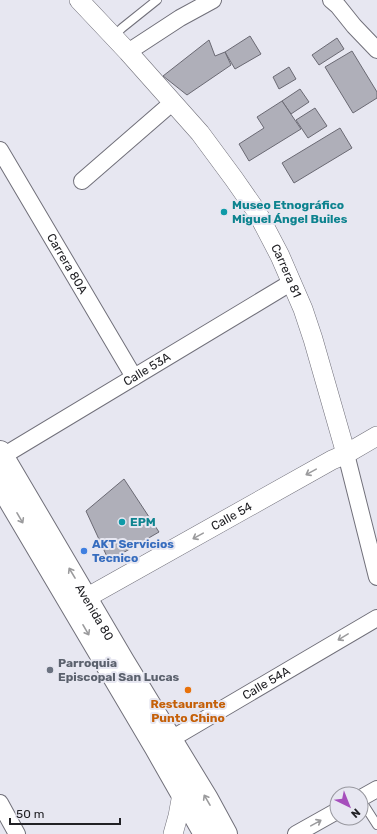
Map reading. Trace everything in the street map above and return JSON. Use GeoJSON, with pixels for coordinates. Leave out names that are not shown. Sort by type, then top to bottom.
{"type":"FeatureCollection","features":[{"type":"Feature","properties":{"kind":"main road","name":"Avenida 80"},"geometry":{"type":"LineString","coordinates":[[1,454],[86,598],[163,744],[182,794],[205,834]]}},
{"type":"Feature","properties":{"kind":"main road","name":"Avenida 80"},"geometry":{"type":"LineString","coordinates":[[0,484],[163,744],[207,799],[226,834]]}},
{"type":"Feature","properties":{"kind":"street","name":"Carrera 81"},"geometry":{"type":"LineString","coordinates":[[79,0],[114,36],[200,133],[257,212],[280,256],[303,309],[310,331],[346,454],[377,577]]}},
{"type":"Feature","properties":{"kind":"street"},"geometry":{"type":"LineString","coordinates":[[128,52],[180,18],[213,0]]}},
{"type":"Feature","properties":{"kind":"street"},"geometry":{"type":"LineString","coordinates":[[331,0],[377,50]]}},
{"type":"Feature","properties":{"kind":"street"},"geometry":{"type":"LineString","coordinates":[[82,180],[173,102]]}},
{"type":"Feature","properties":{"kind":"street","name":"Carrera 80A"},"geometry":{"type":"LineString","coordinates":[[0,150],[134,377]]}},
{"type":"Feature","properties":{"kind":"street","name":"Calle 53A"},"geometry":{"type":"LineString","coordinates":[[1,454],[134,377],[292,282]]}},
{"type":"Feature","properties":{"kind":"street","name":"Calle 54"},"geometry":{"type":"LineString","coordinates":[[86,598],[377,436]]}},
{"type":"Feature","properties":{"kind":"street","name":"Calle 54A"},"geometry":{"type":"LineString","coordinates":[[163,744],[377,618]]}},
{"type":"Feature","properties":{"kind":"street"},"geometry":{"type":"LineString","coordinates":[[173,834],[182,794]]}},
{"type":"Feature","properties":{"kind":"street"},"geometry":{"type":"LineString","coordinates":[[0,803],[17,834]]}},
{"type":"Feature","properties":{"kind":"street"},"geometry":{"type":"LineString","coordinates":[[296,834],[329,815]]}},
{"type":"Feature","properties":{"kind":"lane"},"geometry":{"type":"LineString","coordinates":[[114,36],[157,0]]}},
{"type":"Feature","properties":{"kind":"lane"},"geometry":{"type":"LineString","coordinates":[[369,812],[377,825]]}},
{"type":"Feature","properties":{"kind":"building"},"geometry":{"type":"Polygon","coordinates":[[[250,36],[261,54],[235,69],[225,52],[250,36]]]}},
{"type":"Feature","properties":{"kind":"building"},"geometry":{"type":"Polygon","coordinates":[[[337,38],[344,49],[319,65],[312,55],[337,38]]]}},
{"type":"Feature","properties":{"kind":"building"},"geometry":{"type":"Polygon","coordinates":[[[209,40],[215,56],[225,52],[231,65],[187,95],[163,76],[209,40]]]}},
{"type":"Feature","properties":{"kind":"building"},"geometry":{"type":"Polygon","coordinates":[[[352,51],[377,92],[377,98],[353,113],[325,67],[352,51]]]}},
{"type":"Feature","properties":{"kind":"building"},"geometry":{"type":"Polygon","coordinates":[[[289,67],[296,79],[279,89],[273,77],[289,67]]]}},
{"type":"Feature","properties":{"kind":"building"},"geometry":{"type":"Polygon","coordinates":[[[300,89],[309,102],[291,114],[282,101],[300,89]]]}},
{"type":"Feature","properties":{"kind":"building"},"geometry":{"type":"Polygon","coordinates":[[[282,101],[301,129],[249,161],[239,144],[264,128],[257,117],[282,101]]]}},
{"type":"Feature","properties":{"kind":"building"},"geometry":{"type":"Polygon","coordinates":[[[315,108],[327,126],[308,138],[296,120],[315,108]]]}},
{"type":"Feature","properties":{"kind":"building"},"geometry":{"type":"Polygon","coordinates":[[[340,128],[352,148],[294,183],[282,163],[340,128]]]}},
{"type":"Feature","properties":{"kind":"building","name":"EPM"},"geometry":{"type":"Polygon","coordinates":[[[124,479],[159,532],[109,561],[86,511],[124,479]]]}},
{"type":"Feature","properties":{"kind":"place","name":"Museo Etnográfico Miguel Ángel Builes"},"geometry":{"type":"Point","coordinates":[224,212]}},
{"type":"Feature","properties":{"kind":"place","name":"EPM"},"geometry":{"type":"Point","coordinates":[122,522]}},
{"type":"Feature","properties":{"kind":"place","name":"AKT Servicios Tecnico"},"geometry":{"type":"Point","coordinates":[84,551]}},
{"type":"Feature","properties":{"kind":"place","name":"Parroquia Episcopal San Lucas"},"geometry":{"type":"Point","coordinates":[50,670]}},
{"type":"Feature","properties":{"kind":"place","name":"Restaurante Punto Chino"},"geometry":{"type":"Point","coordinates":[188,690]}}]}
